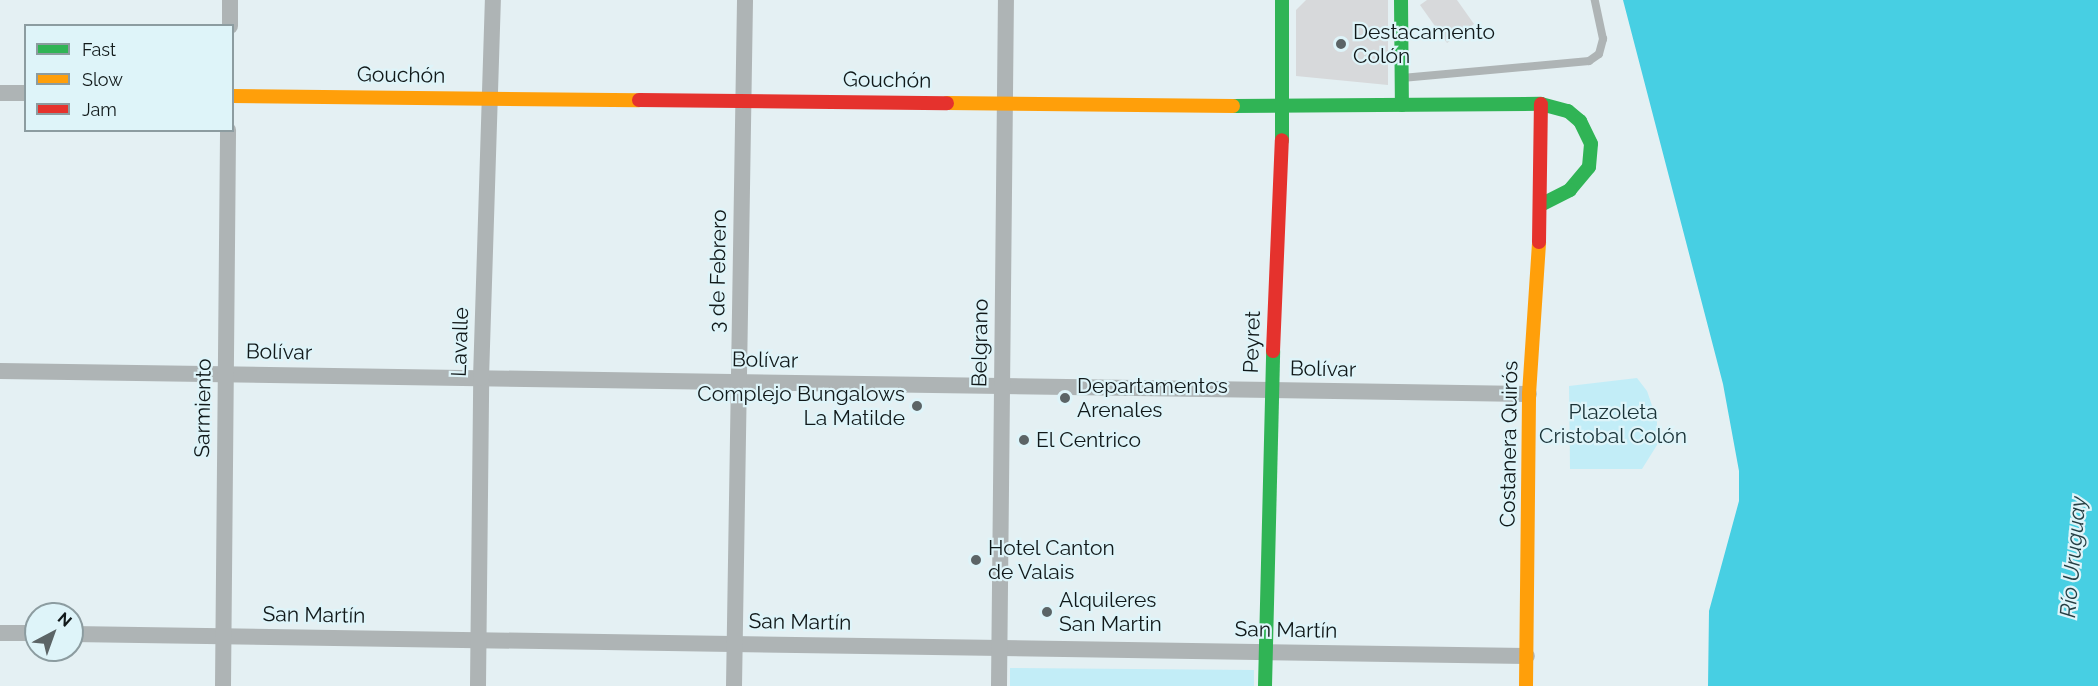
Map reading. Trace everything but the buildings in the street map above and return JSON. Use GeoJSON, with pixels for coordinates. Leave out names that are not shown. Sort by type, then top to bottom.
{"type":"FeatureCollection","features":[{"type":"Feature","properties":{"kind":"street"},"geometry":{"type":"LineString","coordinates":[[230,0],[230,24]]}},
{"type":"Feature","properties":{"kind":"street","name":"Lavalle"},"geometry":{"type":"LineString","coordinates":[[478,686],[481,378],[494,0]]}},
{"type":"Feature","properties":{"kind":"street","name":"3 de Febrero"},"geometry":{"type":"LineString","coordinates":[[734,686],[745,0]]}},
{"type":"Feature","properties":{"kind":"street","name":"Belgrano"},"geometry":{"type":"LineString","coordinates":[[999,686],[1006,0]]}},
{"type":"Feature","properties":{"kind":"street","name":"Peyret"},"geometry":{"type":"LineString","coordinates":[[1265,686],[1271,390],[1282,107],[1281,0]]}},
{"type":"Feature","properties":{"kind":"street"},"geometry":{"type":"LineString","coordinates":[[1401,0],[1402,105]]}},
{"type":"Feature","properties":{"kind":"street"},"geometry":{"type":"LineString","coordinates":[[0,93],[24,93]]}},
{"type":"Feature","properties":{"kind":"street","name":"Gouchón"},"geometry":{"type":"LineString","coordinates":[[234,96],[1282,107],[1541,104]]}},
{"type":"Feature","properties":{"kind":"street"},"geometry":{"type":"LineString","coordinates":[[1541,104],[1568,111],[1580,121],[1592,144],[1589,167],[1577,182],[1542,204]]}},
{"type":"Feature","properties":{"kind":"street","name":"Costanera Quirós"},"geometry":{"type":"LineString","coordinates":[[1526,686],[1529,394],[1542,204],[1541,104]]}},
{"type":"Feature","properties":{"kind":"street","name":"Sarmiento"},"geometry":{"type":"LineString","coordinates":[[223,686],[228,132]]}},
{"type":"Feature","properties":{"kind":"street","name":"Bolívar"},"geometry":{"type":"LineString","coordinates":[[0,371],[1529,394]]}},
{"type":"Feature","properties":{"kind":"street"},"geometry":{"type":"LineString","coordinates":[[0,633],[24,633]]}},
{"type":"Feature","properties":{"kind":"street","name":"San Martín"},"geometry":{"type":"LineString","coordinates":[[84,634],[1527,656]]}},
{"type":"Feature","properties":{"kind":"lane"},"geometry":{"type":"LineString","coordinates":[[1402,79],[1589,61],[1599,54],[1603,39],[1595,0]]}},
{"type":"Feature","properties":{"kind":"green space","name":"Plazoleta Cristobal Colón"},"geometry":{"type":"Polygon","coordinates":[[[1637,378],[1647,391],[1657,420],[1657,445],[1642,469],[1570,469],[1569,386],[1637,378]]]}},
{"type":"Feature","properties":{"kind":"green space"},"geometry":{"type":"Polygon","coordinates":[[[1010,668],[1254,670],[1254,686],[1010,686],[1010,668]]]}},
{"type":"Feature","properties":{"kind":"water","name":"Río Uruguay"},"geometry":{"type":"Polygon","coordinates":[[[1623,0],[2098,0],[2098,686],[1708,686],[1709,611],[1739,501],[1739,471],[1723,384],[1623,0]]]}},
{"type":"Feature","properties":{"kind":"traffic: fast"},"geometry":{"type":"LineString","coordinates":[[1282,0],[1282,140]]}},
{"type":"Feature","properties":{"kind":"traffic: fast"},"geometry":{"type":"LineString","coordinates":[[1401,0],[1402,105]]}},
{"type":"Feature","properties":{"kind":"traffic: fast"},"geometry":{"type":"LineString","coordinates":[[1233,106],[1541,104],[1568,111],[1580,121],[1591,144],[1589,167],[1570,190],[1542,204]]}},
{"type":"Feature","properties":{"kind":"traffic: fast"},"geometry":{"type":"LineString","coordinates":[[1265,686],[1273,351]]}},
{"type":"Feature","properties":{"kind":"traffic: slow"},"geometry":{"type":"LineString","coordinates":[[234,96],[639,100]]}},
{"type":"Feature","properties":{"kind":"traffic: slow"},"geometry":{"type":"LineString","coordinates":[[947,103],[1233,106]]}},
{"type":"Feature","properties":{"kind":"traffic: slow"},"geometry":{"type":"LineString","coordinates":[[1526,686],[1529,394],[1539,242]]}},
{"type":"Feature","properties":{"kind":"traffic: jam"},"geometry":{"type":"LineString","coordinates":[[639,100],[947,103]]}},
{"type":"Feature","properties":{"kind":"traffic: jam"},"geometry":{"type":"LineString","coordinates":[[1539,242],[1541,104]]}},
{"type":"Feature","properties":{"kind":"traffic: jam"},"geometry":{"type":"LineString","coordinates":[[1273,351],[1282,140]]}},
{"type":"Feature","properties":{"kind":"place","name":"Destacamento Colón"},"geometry":{"type":"Point","coordinates":[1341,44]}},
{"type":"Feature","properties":{"kind":"place","name":"Departamentos Arenales"},"geometry":{"type":"Point","coordinates":[1065,398]}},
{"type":"Feature","properties":{"kind":"place","name":"Complejo Bungalows La Matilde"},"geometry":{"type":"Point","coordinates":[917,406]}},
{"type":"Feature","properties":{"kind":"place","name":"El Centrico"},"geometry":{"type":"Point","coordinates":[1024,440]}},
{"type":"Feature","properties":{"kind":"place","name":"Hotel Canton de Valais"},"geometry":{"type":"Point","coordinates":[976,560]}},
{"type":"Feature","properties":{"kind":"place","name":"Alquileres San Martin"},"geometry":{"type":"Point","coordinates":[1047,612]}}]}
